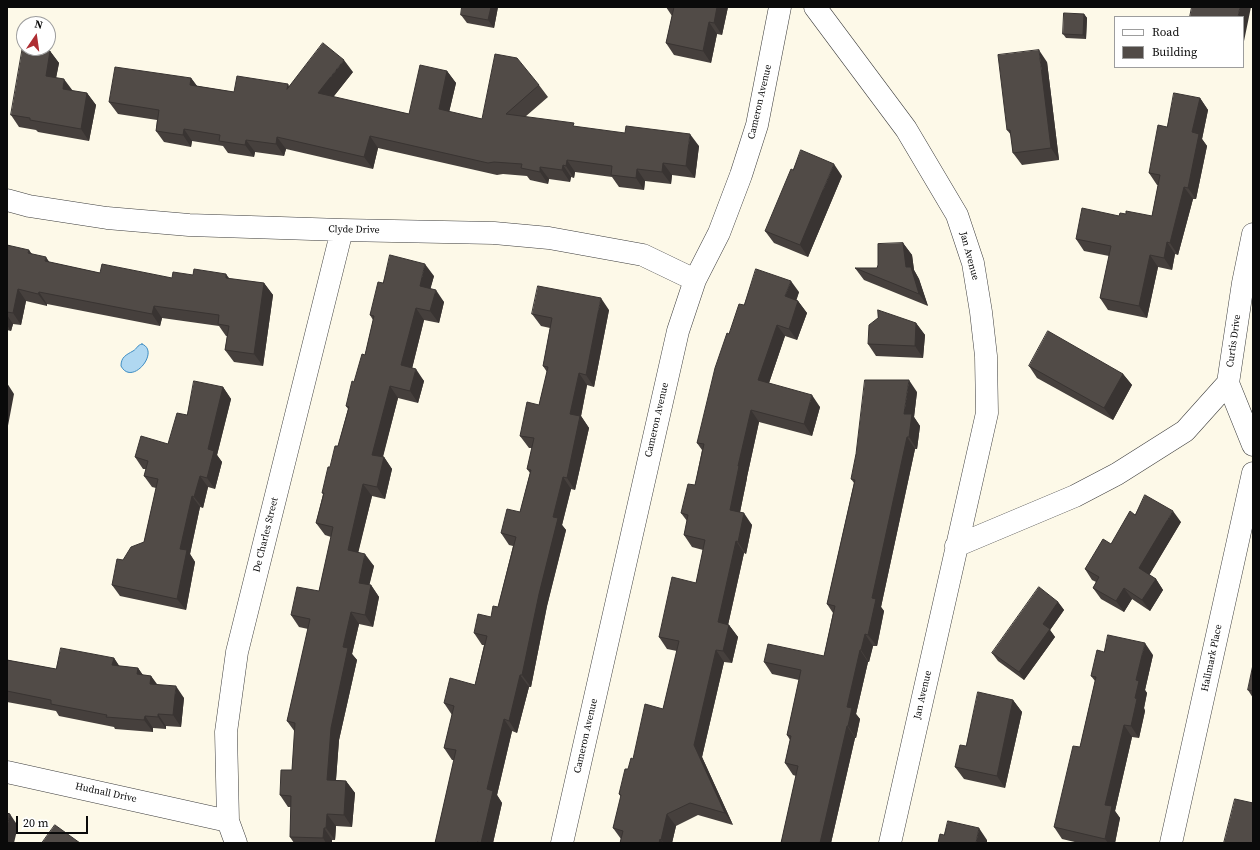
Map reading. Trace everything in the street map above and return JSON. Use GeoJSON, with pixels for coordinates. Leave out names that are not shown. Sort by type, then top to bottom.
{"type":"FeatureCollection","features":[{"type":"Feature","properties":{"kind":"street","name":"Cameron Avenue"},"geometry":{"type":"LineString","coordinates":[[562,843],[678,331],[695,280],[719,233],[741,175],[757,126],[780,7]]}},
{"type":"Feature","properties":{"kind":"street","name":"Jan Avenue"},"geometry":{"type":"LineString","coordinates":[[815,7],[906,128],[957,215],[973,264],[986,356],[987,413],[890,843]]}},
{"type":"Feature","properties":{"kind":"street","name":"Clyde Drive"},"geometry":{"type":"LineString","coordinates":[[7,200],[29,206],[115,218],[189,224],[342,230],[494,233],[549,238],[643,256],[695,280]]}},
{"type":"Feature","properties":{"kind":"street","name":"De Charles Street"},"geometry":{"type":"LineString","coordinates":[[236,843],[228,820],[226,732],[237,652],[342,230]]}},
{"type":"Feature","properties":{"kind":"street","name":"Curtis Drive"},"geometry":{"type":"LineString","coordinates":[[1228,383],[1243,282],[1253,234]]}},
{"type":"Feature","properties":{"kind":"street"},"geometry":{"type":"LineString","coordinates":[[956,546],[1075,496],[1117,474],[1185,431],[1228,383],[1253,445]]}},
{"type":"Feature","properties":{"kind":"street","name":"Hallmark Place"},"geometry":{"type":"LineString","coordinates":[[1171,843],[1253,473]]}},
{"type":"Feature","properties":{"kind":"street","name":"Hudnall Drive"},"geometry":{"type":"LineString","coordinates":[[7,772],[228,820]]}},
{"type":"Feature","properties":{"kind":"water"},"geometry":{"type":"Polygon","coordinates":[[[142,344],[147,348],[147,360],[143,366],[137,370],[132,372],[126,371],[121,366],[123,358],[142,344]]]}},
{"type":"Feature","properties":{"kind":"building"},"geometry":{"type":"Polygon","coordinates":[[[462,7],[491,7],[488,20],[461,15],[462,7]]]}},
{"type":"Feature","properties":{"kind":"building"},"geometry":{"type":"Polygon","coordinates":[[[674,7],[717,7],[714,23],[709,22],[703,51],[666,43],[674,7]]]}},
{"type":"Feature","properties":{"kind":"building"},"geometry":{"type":"Polygon","coordinates":[[[1192,7],[1240,7],[1238,16],[1190,16],[1192,7]]]}},
{"type":"Feature","properties":{"kind":"building"},"geometry":{"type":"Polygon","coordinates":[[[1064,13],[1084,14],[1083,35],[1063,34],[1064,13]]]}},
{"type":"Feature","properties":{"kind":"building"},"geometry":{"type":"Polygon","coordinates":[[[323,43],[344,60],[318,93],[409,114],[420,65],[447,71],[439,109],[482,119],[495,54],[517,58],[539,85],[506,114],[574,123],[573,126],[625,133],[626,126],[690,134],[686,166],[663,163],[662,172],[637,169],[636,178],[611,175],[612,166],[567,160],[566,166],[563,165],[562,170],[540,167],[540,172],[521,168],[522,164],[488,163],[370,136],[364,157],[277,137],[276,144],[246,140],[245,145],[219,141],[220,135],[184,129],[183,135],[156,131],[159,110],[109,102],[115,67],[191,78],[190,85],[234,92],[237,76],[288,84],[287,89],[323,43]]]}},
{"type":"Feature","properties":{"kind":"building"},"geometry":{"type":"Polygon","coordinates":[[[1039,50],[1051,148],[1013,153],[1010,130],[1007,130],[998,55],[1039,50]]]}},
{"type":"Feature","properties":{"kind":"building"},"geometry":{"type":"Polygon","coordinates":[[[21,56],[49,56],[46,76],[64,79],[63,89],[87,93],[81,129],[11,115],[21,56]]]}},
{"type":"Feature","properties":{"kind":"building"},"geometry":{"type":"Polygon","coordinates":[[[1174,93],[1200,98],[1192,132],[1199,134],[1188,188],[1184,187],[1170,243],[1167,242],[1164,258],[1150,255],[1139,306],[1100,298],[1111,246],[1076,239],[1082,208],[1119,216],[1120,213],[1126,214],[1126,211],[1152,216],[1160,175],[1149,173],[1158,125],[1167,127],[1174,93]]]}},
{"type":"Feature","properties":{"kind":"building"},"geometry":{"type":"Polygon","coordinates":[[[801,150],[834,164],[800,245],[765,231],[791,169],[793,170],[801,150]]]}},
{"type":"Feature","properties":{"kind":"building"},"geometry":{"type":"Polygon","coordinates":[[[903,243],[906,267],[911,267],[919,294],[855,268],[877,268],[878,244],[903,243]]]}},
{"type":"Feature","properties":{"kind":"building"},"geometry":{"type":"Polygon","coordinates":[[[7,245],[29,250],[28,253],[46,257],[45,261],[100,273],[102,264],[172,278],[173,272],[193,275],[194,269],[226,274],[226,278],[264,283],[254,354],[225,350],[229,326],[218,324],[219,315],[154,306],[152,314],[39,292],[38,294],[18,289],[13,313],[7,312],[7,245]]]}},
{"type":"Feature","properties":{"kind":"building"},"geometry":{"type":"Polygon","coordinates":[[[390,255],[425,264],[420,286],[436,290],[430,311],[416,308],[401,365],[416,369],[410,391],[390,386],[372,455],[384,457],[377,487],[363,484],[348,550],[365,554],[359,583],[371,585],[365,615],[351,612],[343,647],[348,648],[331,728],[327,780],[346,781],[344,815],[327,814],[326,828],[324,828],[323,838],[290,837],[291,796],[280,795],[281,770],[292,770],[295,723],[287,721],[310,619],[291,615],[297,587],[319,591],[333,527],[316,523],[324,493],[322,493],[328,467],[330,467],[335,446],[338,446],[349,407],[346,406],[352,381],[354,382],[362,354],[365,355],[374,316],[370,315],[378,282],[383,283],[390,255]]]}},
{"type":"Feature","properties":{"kind":"building"},"geometry":{"type":"Polygon","coordinates":[[[756,269],[791,281],[785,296],[798,301],[789,329],[777,325],[758,380],[812,395],[804,424],[751,410],[738,466],[730,510],[744,513],[738,542],[736,541],[718,622],[729,625],[723,651],[716,650],[694,745],[725,813],[690,803],[667,814],[659,843],[620,843],[623,831],[613,828],[621,795],[619,794],[625,769],[628,769],[631,758],[633,759],[645,704],[663,709],[679,641],[659,637],[672,577],[696,583],[705,540],[684,535],[688,515],[681,513],[688,484],[695,485],[704,444],[697,443],[715,368],[739,304],[744,305],[756,269]]]}},
{"type":"Feature","properties":{"kind":"building"},"geometry":{"type":"Polygon","coordinates":[[[538,286],[601,298],[586,375],[579,373],[570,414],[580,416],[567,478],[563,477],[553,517],[558,518],[539,594],[522,675],[520,675],[509,721],[504,719],[487,789],[493,791],[481,843],[435,843],[456,750],[444,748],[454,706],[444,703],[450,678],[475,685],[487,636],[474,633],[478,614],[491,617],[493,606],[498,607],[516,537],[501,533],[507,509],[520,512],[531,470],[527,469],[534,438],[520,436],[527,402],[539,405],[548,367],[543,366],[552,318],[532,314],[538,286]]]}},
{"type":"Feature","properties":{"kind":"building"},"geometry":{"type":"Polygon","coordinates":[[[878,310],[916,323],[915,346],[868,344],[869,325],[878,318],[878,310]]]}},
{"type":"Feature","properties":{"kind":"building"},"geometry":{"type":"Polygon","coordinates":[[[1048,331],[1123,374],[1104,408],[1029,366],[1048,331]]]}},
{"type":"Feature","properties":{"kind":"building"},"geometry":{"type":"Polygon","coordinates":[[[865,380],[909,380],[904,414],[912,414],[909,437],[907,437],[872,598],[876,599],[868,635],[865,634],[860,650],[847,707],[852,708],[820,843],[781,843],[798,766],[785,763],[791,736],[787,735],[801,670],[764,662],[768,644],[824,656],[835,606],[827,604],[855,480],[851,479],[856,454],[865,380]]]}},
{"type":"Feature","properties":{"kind":"building"},"geometry":{"type":"Polygon","coordinates":[[[194,381],[223,387],[208,449],[214,451],[207,478],[200,476],[194,497],[192,496],[180,549],[187,550],[177,599],[112,585],[117,559],[123,560],[131,547],[144,542],[158,479],[144,476],[148,461],[135,457],[141,436],[168,444],[177,413],[187,415],[194,381]]]}},
{"type":"Feature","properties":{"kind":"building"},"geometry":{"type":"Polygon","coordinates":[[[1145,495],[1173,511],[1139,568],[1156,579],[1142,600],[1124,588],[1116,601],[1093,588],[1099,577],[1085,569],[1103,539],[1111,544],[1130,511],[1135,515],[1145,495]]]}},
{"type":"Feature","properties":{"kind":"building"},"geometry":{"type":"Polygon","coordinates":[[[1039,587],[1058,602],[1043,624],[1050,629],[1019,672],[992,653],[1039,587]]]}},
{"type":"Feature","properties":{"kind":"building"},"geometry":{"type":"Polygon","coordinates":[[[1108,635],[1145,643],[1136,680],[1139,681],[1131,726],[1124,725],[1105,805],[1112,806],[1105,839],[1054,827],[1073,746],[1080,747],[1096,677],[1091,676],[1097,650],[1104,652],[1108,635]]]}},
{"type":"Feature","properties":{"kind":"building"},"geometry":{"type":"Polygon","coordinates":[[[61,648],[114,658],[112,665],[138,668],[137,674],[151,676],[150,684],[176,686],[173,715],[158,714],[158,717],[145,716],[144,720],[106,717],[107,715],[51,704],[51,700],[7,691],[7,660],[56,669],[61,648]]]}},
{"type":"Feature","properties":{"kind":"building"},"geometry":{"type":"Polygon","coordinates":[[[1253,665],[1253,691],[1248,690],[1253,665]]]}},
{"type":"Feature","properties":{"kind":"building"},"geometry":{"type":"Polygon","coordinates":[[[978,692],[1013,700],[997,776],[955,767],[960,745],[966,746],[978,692]]]}},
{"type":"Feature","properties":{"kind":"building"},"geometry":{"type":"Polygon","coordinates":[[[1235,799],[1253,803],[1253,843],[1224,843],[1235,799]]]}},
{"type":"Feature","properties":{"kind":"building"},"geometry":{"type":"Polygon","coordinates":[[[7,813],[10,814],[7,827],[7,813]]]}},
{"type":"Feature","properties":{"kind":"building"},"geometry":{"type":"Polygon","coordinates":[[[948,821],[979,828],[976,843],[938,843],[940,834],[944,835],[948,821]]]}},
{"type":"Feature","properties":{"kind":"building"},"geometry":{"type":"Polygon","coordinates":[[[55,825],[80,843],[42,843],[55,825]]]}}]}
